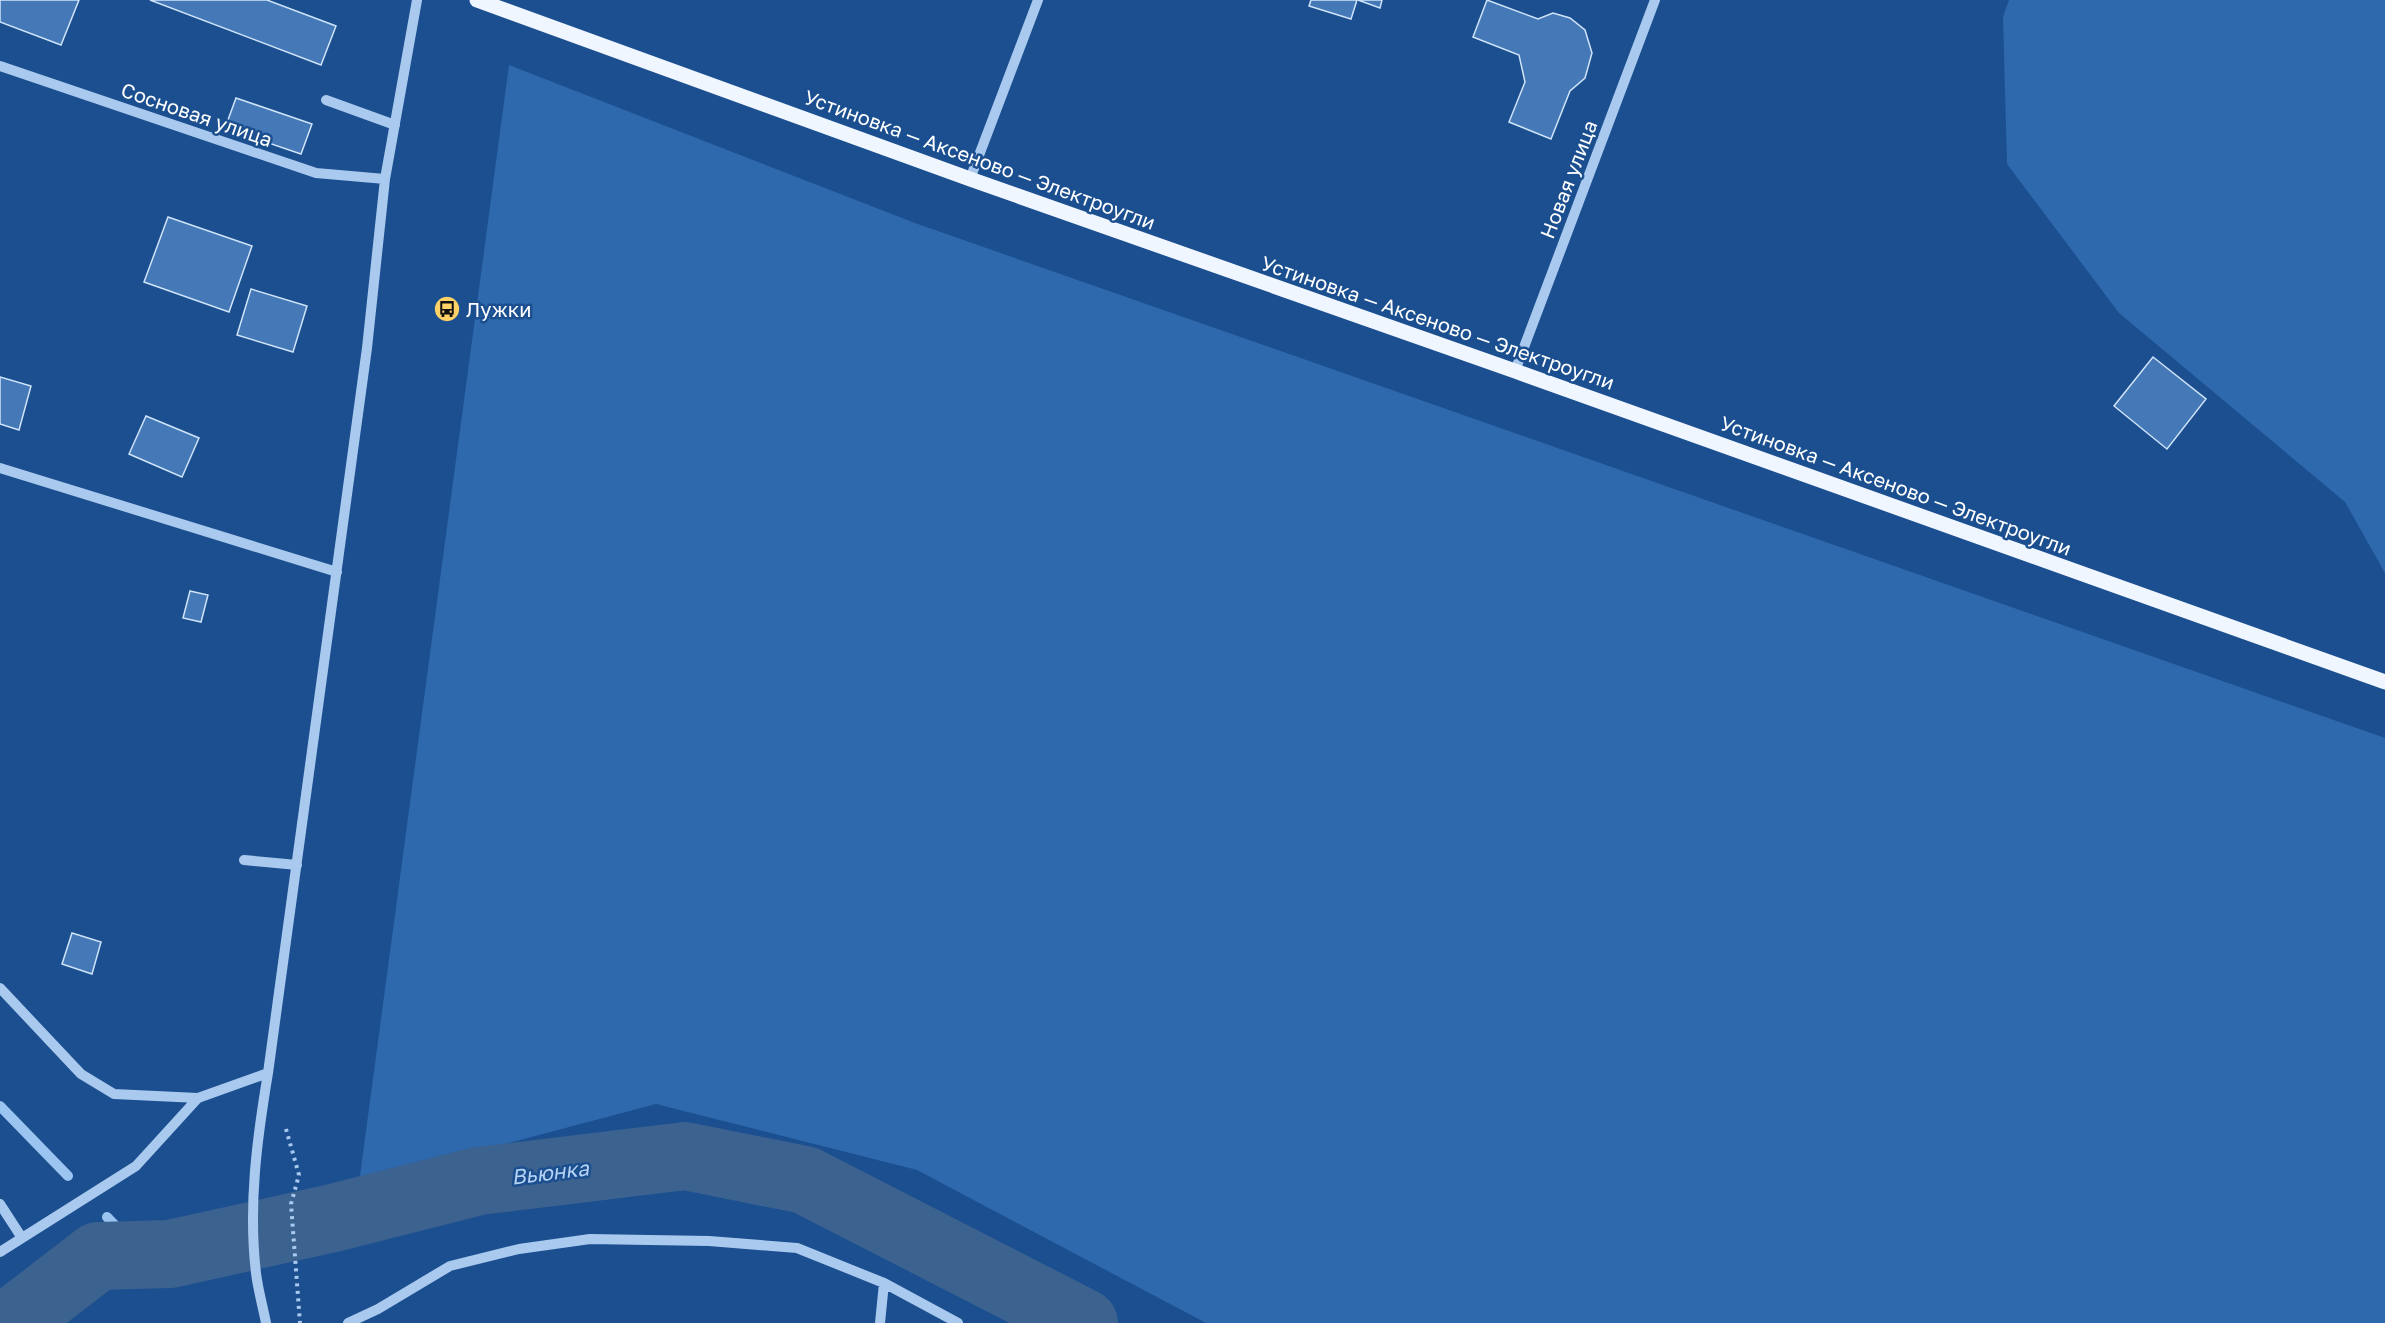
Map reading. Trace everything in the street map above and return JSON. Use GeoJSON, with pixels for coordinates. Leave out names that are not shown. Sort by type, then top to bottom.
{"type":"FeatureCollection","features":[{"type":"Feature","properties":{"kind":"main road","name":"Устиновка — Аксеново — Электроугли"},"geometry":{"type":"LineString","coordinates":[[477,0],[970,179],[2385,682]]}},
{"type":"Feature","properties":{"kind":"street"},"geometry":{"type":"LineString","coordinates":[[266,1323],[256,1273],[253,1199],[259,1128],[367,348],[385,179],[417,0]]}},
{"type":"Feature","properties":{"kind":"street"},"geometry":{"type":"LineString","coordinates":[[970,179],[1038,0]]}},
{"type":"Feature","properties":{"kind":"street","name":"Новая улица"},"geometry":{"type":"LineString","coordinates":[[1515,371],[1655,0]]}},
{"type":"Feature","properties":{"kind":"street","name":"Сосновая улица"},"geometry":{"type":"LineString","coordinates":[[0,66],[316,173],[385,179]]}},
{"type":"Feature","properties":{"kind":"street"},"geometry":{"type":"LineString","coordinates":[[326,100],[395,125]]}},
{"type":"Feature","properties":{"kind":"street"},"geometry":{"type":"LineString","coordinates":[[0,468],[337,572]]}},
{"type":"Feature","properties":{"kind":"street"},"geometry":{"type":"LineString","coordinates":[[244,860],[297,865]]}},
{"type":"Feature","properties":{"kind":"street"},"geometry":{"type":"LineString","coordinates":[[0,988],[81,1074],[114,1094],[198,1098],[268,1073]]}},
{"type":"Feature","properties":{"kind":"street"},"geometry":{"type":"LineString","coordinates":[[0,1252],[136,1166],[198,1098]]}},
{"type":"Feature","properties":{"kind":"street"},"geometry":{"type":"LineString","coordinates":[[0,1204],[22,1238]]}},
{"type":"Feature","properties":{"kind":"street"},"geometry":{"type":"LineString","coordinates":[[348,1323],[378,1309],[450,1266],[519,1249],[590,1239],[709,1241],[797,1248],[884,1283],[958,1323]]}},
{"type":"Feature","properties":{"kind":"street"},"geometry":{"type":"LineString","coordinates":[[880,1323],[884,1283]]}},
{"type":"Feature","properties":{"kind":"path"},"geometry":{"type":"LineString","coordinates":[[299,1174],[291,1204],[300,1323]]}},
{"type":"Feature","properties":{"kind":"shaded area"},"geometry":{"type":"Polygon","coordinates":[[[2009,0],[2385,0],[2385,573],[2345,502],[2119,313],[2007,164],[2003,17],[2009,0]]]}},
{"type":"Feature","properties":{"kind":"shaded area"},"geometry":{"type":"Polygon","coordinates":[[[509,65],[915,223],[2385,738],[2385,1323],[1206,1323],[917,1170],[656,1104],[359,1183],[509,65]]]}},
{"type":"Feature","properties":{"kind":"building"},"geometry":{"type":"Polygon","coordinates":[[[0,0],[79,0],[61,45],[0,22],[0,0]]]}},
{"type":"Feature","properties":{"kind":"building"},"geometry":{"type":"Polygon","coordinates":[[[150,0],[267,0],[336,26],[321,65],[150,0]]]}},
{"type":"Feature","properties":{"kind":"building"},"geometry":{"type":"Polygon","coordinates":[[[1311,0],[1357,0],[1351,19],[1309,6],[1311,0]]]}},
{"type":"Feature","properties":{"kind":"building"},"geometry":{"type":"Polygon","coordinates":[[[1358,0],[1382,0],[1380,8],[1358,0]]]}},
{"type":"Feature","properties":{"kind":"building"},"geometry":{"type":"Polygon","coordinates":[[[1487,0],[1538,19],[1553,13],[1570,18],[1585,30],[1592,53],[1585,78],[1570,91],[1551,139],[1509,122],[1525,82],[1519,55],[1473,37],[1487,0]]]}},
{"type":"Feature","properties":{"kind":"building"},"geometry":{"type":"Polygon","coordinates":[[[236,98],[312,124],[301,154],[225,128],[236,98]]]}},
{"type":"Feature","properties":{"kind":"building"},"geometry":{"type":"Polygon","coordinates":[[[168,217],[252,246],[229,312],[144,282],[168,217]]]}},
{"type":"Feature","properties":{"kind":"building"},"geometry":{"type":"Polygon","coordinates":[[[251,289],[307,306],[293,352],[237,335],[251,289]]]}},
{"type":"Feature","properties":{"kind":"building"},"geometry":{"type":"Polygon","coordinates":[[[2153,357],[2206,399],[2167,449],[2114,406],[2153,357]]]}},
{"type":"Feature","properties":{"kind":"building"},"geometry":{"type":"Polygon","coordinates":[[[0,377],[31,386],[19,430],[0,424],[0,377]]]}},
{"type":"Feature","properties":{"kind":"building"},"geometry":{"type":"Polygon","coordinates":[[[146,416],[199,438],[182,477],[129,454],[146,416]]]}},
{"type":"Feature","properties":{"kind":"building"},"geometry":{"type":"Polygon","coordinates":[[[190,591],[208,595],[201,622],[183,618],[190,591]]]}},
{"type":"Feature","properties":{"kind":"building"},"geometry":{"type":"Polygon","coordinates":[[[72,933],[101,942],[92,974],[62,964],[72,933]]]}},
{"type":"Feature","properties":{"kind":"waterway"},"geometry":{"type":"LineString","coordinates":[[0,1106],[68,1176]]}},
{"type":"Feature","properties":{"kind":"waterway","name":"Вьюнка"},"geometry":{"type":"LineString","coordinates":[[11,1323],[98,1256],[170,1254],[333,1218],[479,1181],[685,1156],[805,1180],[1084,1323]]}},
{"type":"Feature","properties":{"kind":"waterway"},"geometry":{"type":"LineString","coordinates":[[107,1217],[144,1255]]}},
{"type":"Feature","properties":{"kind":"place","name":"Лужки"},"geometry":{"type":"Point","coordinates":[447,309]}}]}
